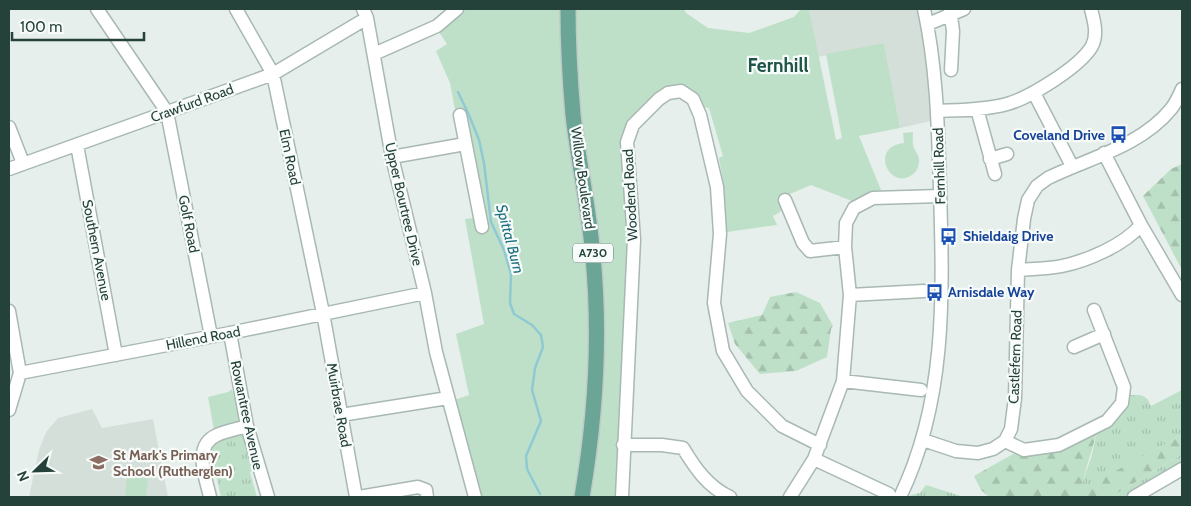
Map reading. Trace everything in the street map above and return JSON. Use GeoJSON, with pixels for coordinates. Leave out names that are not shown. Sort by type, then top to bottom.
{"type":"FeatureCollection","features":[{"type":"Feature","properties":{"kind":"main road","name":"Willow Boulevard"},"geometry":{"type":"LineString","coordinates":[[568,9],[573,117],[588,208],[596,307],[596,368],[592,428],[582,497]]}},
{"type":"Feature","properties":{"kind":"street"},"geometry":{"type":"LineString","coordinates":[[97,9],[167,112]]}},
{"type":"Feature","properties":{"kind":"street","name":"Elm Road"},"geometry":{"type":"LineString","coordinates":[[236,9],[273,74],[323,313]]}},
{"type":"Feature","properties":{"kind":"street"},"geometry":{"type":"LineString","coordinates":[[374,54],[437,26],[457,9]]}},
{"type":"Feature","properties":{"kind":"street","name":"Fernhill Road"},"geometry":{"type":"LineString","coordinates":[[894,496],[911,474],[923,440],[934,392],[942,298],[938,111],[928,24],[924,9]]}},
{"type":"Feature","properties":{"kind":"street"},"geometry":{"type":"LineString","coordinates":[[928,24],[951,11],[964,9]]}},
{"type":"Feature","properties":{"kind":"street"},"geometry":{"type":"LineString","coordinates":[[938,111],[977,109],[1006,104],[1034,93],[1075,64],[1092,46],[1096,26],[1091,9]]}},
{"type":"Feature","properties":{"kind":"street"},"geometry":{"type":"LineString","coordinates":[[951,11],[953,30],[951,70]]}},
{"type":"Feature","properties":{"kind":"street","name":"Crawfurd Road"},"geometry":{"type":"LineString","coordinates":[[9,169],[273,74],[365,13]]}},
{"type":"Feature","properties":{"kind":"street","name":"Upper Bourtree Drive"},"geometry":{"type":"LineString","coordinates":[[365,13],[392,157],[425,293],[436,352],[475,497]]}},
{"type":"Feature","properties":{"kind":"street","name":"Castlefern Road"},"geometry":{"type":"LineString","coordinates":[[1005,441],[1010,429],[1015,398],[1018,270],[1028,200],[1037,186],[1048,178],[1130,141],[1153,127],[1172,109],[1182,89]]}},
{"type":"Feature","properties":{"kind":"street","name":"Woodend Road"},"geometry":{"type":"LineString","coordinates":[[622,497],[634,240],[627,142],[633,125],[668,93],[681,91],[693,99],[700,115],[717,187],[720,234],[714,303],[723,351],[747,391],[782,426],[820,445]]}},
{"type":"Feature","properties":{"kind":"street"},"geometry":{"type":"LineString","coordinates":[[1034,93],[1072,166]]}},
{"type":"Feature","properties":{"kind":"street"},"geometry":{"type":"LineString","coordinates":[[977,109],[994,174]]}},
{"type":"Feature","properties":{"kind":"street","name":"Golf Road"},"geometry":{"type":"LineString","coordinates":[[167,112],[211,336]]}},
{"type":"Feature","properties":{"kind":"street"},"geometry":{"type":"LineString","coordinates":[[460,115],[482,227]]}},
{"type":"Feature","properties":{"kind":"street"},"geometry":{"type":"LineString","coordinates":[[9,127],[23,163]]}},
{"type":"Feature","properties":{"kind":"street"},"geometry":{"type":"LineString","coordinates":[[392,157],[465,144]]}},
{"type":"Feature","properties":{"kind":"street","name":"Southern Avenue"},"geometry":{"type":"LineString","coordinates":[[77,145],[116,355]]}},
{"type":"Feature","properties":{"kind":"street"},"geometry":{"type":"LineString","coordinates":[[1104,153],[1141,225],[1182,295]]}},
{"type":"Feature","properties":{"kind":"street"},"geometry":{"type":"LineString","coordinates":[[990,159],[1007,154]]}},
{"type":"Feature","properties":{"kind":"street"},"geometry":{"type":"LineString","coordinates":[[790,497],[814,459],[843,381],[850,295],[845,247],[846,223],[854,208],[873,198],[940,196]]}},
{"type":"Feature","properties":{"kind":"street"},"geometry":{"type":"LineString","coordinates":[[785,200],[785,216],[810,251],[845,247]]}},
{"type":"Feature","properties":{"kind":"street"},"geometry":{"type":"LineString","coordinates":[[1018,270],[1060,267],[1087,259],[1136,232],[1141,225]]}},
{"type":"Feature","properties":{"kind":"street"},"geometry":{"type":"LineString","coordinates":[[850,295],[924,291]]}},
{"type":"Feature","properties":{"kind":"street","name":"Hillend Road"},"geometry":{"type":"LineString","coordinates":[[20,373],[425,293]]}},
{"type":"Feature","properties":{"kind":"street"},"geometry":{"type":"LineString","coordinates":[[923,440],[956,451],[978,453],[993,449],[1005,441],[1024,450],[1059,445],[1107,420],[1122,404],[1124,387],[1094,310]]}},
{"type":"Feature","properties":{"kind":"street"},"geometry":{"type":"LineString","coordinates":[[9,311],[20,373],[9,410]]}},
{"type":"Feature","properties":{"kind":"street","name":"Muirbrae Road"},"geometry":{"type":"LineString","coordinates":[[323,313],[358,497]]}},
{"type":"Feature","properties":{"kind":"street","name":"Rowantree Avenue"},"geometry":{"type":"LineString","coordinates":[[230,333],[247,426],[268,497]]}},
{"type":"Feature","properties":{"kind":"street"},"geometry":{"type":"LineString","coordinates":[[1074,347],[1104,334]]}},
{"type":"Feature","properties":{"kind":"street"},"geometry":{"type":"LineString","coordinates":[[843,381],[921,390]]}},
{"type":"Feature","properties":{"kind":"street"},"geometry":{"type":"LineString","coordinates":[[341,415],[448,398]]}},
{"type":"Feature","properties":{"kind":"street"},"geometry":{"type":"LineString","coordinates":[[210,497],[202,456],[205,445],[216,436],[247,426]]}},
{"type":"Feature","properties":{"kind":"street"},"geometry":{"type":"LineString","coordinates":[[623,445],[683,448],[696,469],[718,492],[730,497]]}},
{"type":"Feature","properties":{"kind":"street"},"geometry":{"type":"LineString","coordinates":[[814,459],[894,496]]}},
{"type":"Feature","properties":{"kind":"street"},"geometry":{"type":"LineString","coordinates":[[1134,497],[1182,469]]}},
{"type":"Feature","properties":{"kind":"street"},"geometry":{"type":"LineString","coordinates":[[358,497],[418,487],[426,490],[427,497]]}},
{"type":"Feature","properties":{"kind":"shaded area"},"geometry":{"type":"Polygon","coordinates":[[[809,9],[918,9],[922,23],[931,121],[900,128],[884,43],[818,57],[809,9]]]}},
{"type":"Feature","properties":{"kind":"shaded area","name":"St Mark's Primary School (Rutherglen)"},"geometry":{"type":"Polygon","coordinates":[[[92,409],[102,428],[153,419],[168,497],[29,497],[39,450],[46,432],[58,418],[92,409]]]}},
{"type":"Feature","properties":{"kind":"green space"},"geometry":{"type":"Polygon","coordinates":[[[464,9],[684,9],[686,13],[708,28],[749,33],[794,17],[801,9],[809,9],[836,140],[842,138],[826,54],[884,43],[900,128],[859,136],[881,190],[866,194],[852,201],[811,185],[778,199],[782,209],[773,216],[777,225],[727,232],[724,186],[719,158],[723,156],[709,108],[702,107],[694,94],[686,87],[678,85],[660,92],[634,116],[618,497],[478,497],[454,400],[469,395],[456,334],[484,324],[465,219],[473,218],[476,221],[450,83],[436,51],[447,44],[437,29],[464,9]]]}},
{"type":"Feature","properties":{"kind":"green space"},"geometry":{"type":"Polygon","coordinates":[[[913,132],[913,146],[919,158],[918,168],[912,175],[904,178],[896,177],[890,173],[886,166],[887,152],[893,146],[904,143],[903,133],[913,132]]]}},
{"type":"Feature","properties":{"kind":"green space"},"geometry":{"type":"Polygon","coordinates":[[[1182,164],[1182,270],[1143,196],[1171,169],[1182,164]]]}},
{"type":"Feature","properties":{"kind":"green space"},"geometry":{"type":"Polygon","coordinates":[[[796,292],[820,303],[833,326],[827,357],[796,371],[760,374],[735,344],[728,323],[762,315],[770,297],[796,292]]]}},
{"type":"Feature","properties":{"kind":"green space"},"geometry":{"type":"Polygon","coordinates":[[[232,389],[239,418],[238,424],[214,430],[208,397],[228,392],[232,389]]]}},
{"type":"Feature","properties":{"kind":"green space"},"geometry":{"type":"Polygon","coordinates":[[[1182,390],[1182,435],[1079,491],[1091,458],[1097,432],[1119,418],[1125,409],[1130,395],[1143,396],[1151,406],[1182,390]]]}},
{"type":"Feature","properties":{"kind":"green space"},"geometry":{"type":"Polygon","coordinates":[[[1097,432],[1080,490],[1182,435],[1182,454],[1111,497],[989,497],[981,490],[974,476],[1013,454],[1037,453],[1097,432]]]}},
{"type":"Feature","properties":{"kind":"green space"},"geometry":{"type":"Polygon","coordinates":[[[244,433],[255,469],[250,472],[257,497],[221,497],[216,475],[209,476],[205,450],[213,441],[244,433]]]}},
{"type":"Feature","properties":{"kind":"green space"},"geometry":{"type":"Polygon","coordinates":[[[1182,454],[1182,463],[1124,497],[1111,497],[1182,454]]]}},
{"type":"Feature","properties":{"kind":"green space"},"geometry":{"type":"Polygon","coordinates":[[[127,476],[148,478],[146,497],[125,497],[127,476]]]}},
{"type":"Feature","properties":{"kind":"green space"},"geometry":{"type":"Polygon","coordinates":[[[926,485],[964,497],[909,497],[920,493],[926,485]]]}},
{"type":"Feature","properties":{"kind":"waterway","name":"Spittal Burn"},"geometry":{"type":"LineString","coordinates":[[458,92],[479,140],[484,163],[491,222],[504,250],[511,274],[510,303],[514,314],[532,325],[541,335],[543,347],[535,368],[532,390],[541,421],[526,456],[527,469],[540,494]]}},
{"type":"Feature","properties":{"kind":"place","name":"Coveland Drive"},"geometry":{"type":"Point","coordinates":[1119,135]}},
{"type":"Feature","properties":{"kind":"place","name":"Shieldaig Drive"},"geometry":{"type":"Point","coordinates":[949,236]}},
{"type":"Feature","properties":{"kind":"place","name":"Arnisdale Way"},"geometry":{"type":"Point","coordinates":[934,292]}},
{"type":"Feature","properties":{"kind":"place","name":"St Mark's Primary School (Rutherglen)"},"geometry":{"type":"Point","coordinates":[99,463]}},
{"type":"Feature","properties":{"kind":"district","name":"Fernhill"},"geometry":{"type":"Point","coordinates":[778,65]}}]}
